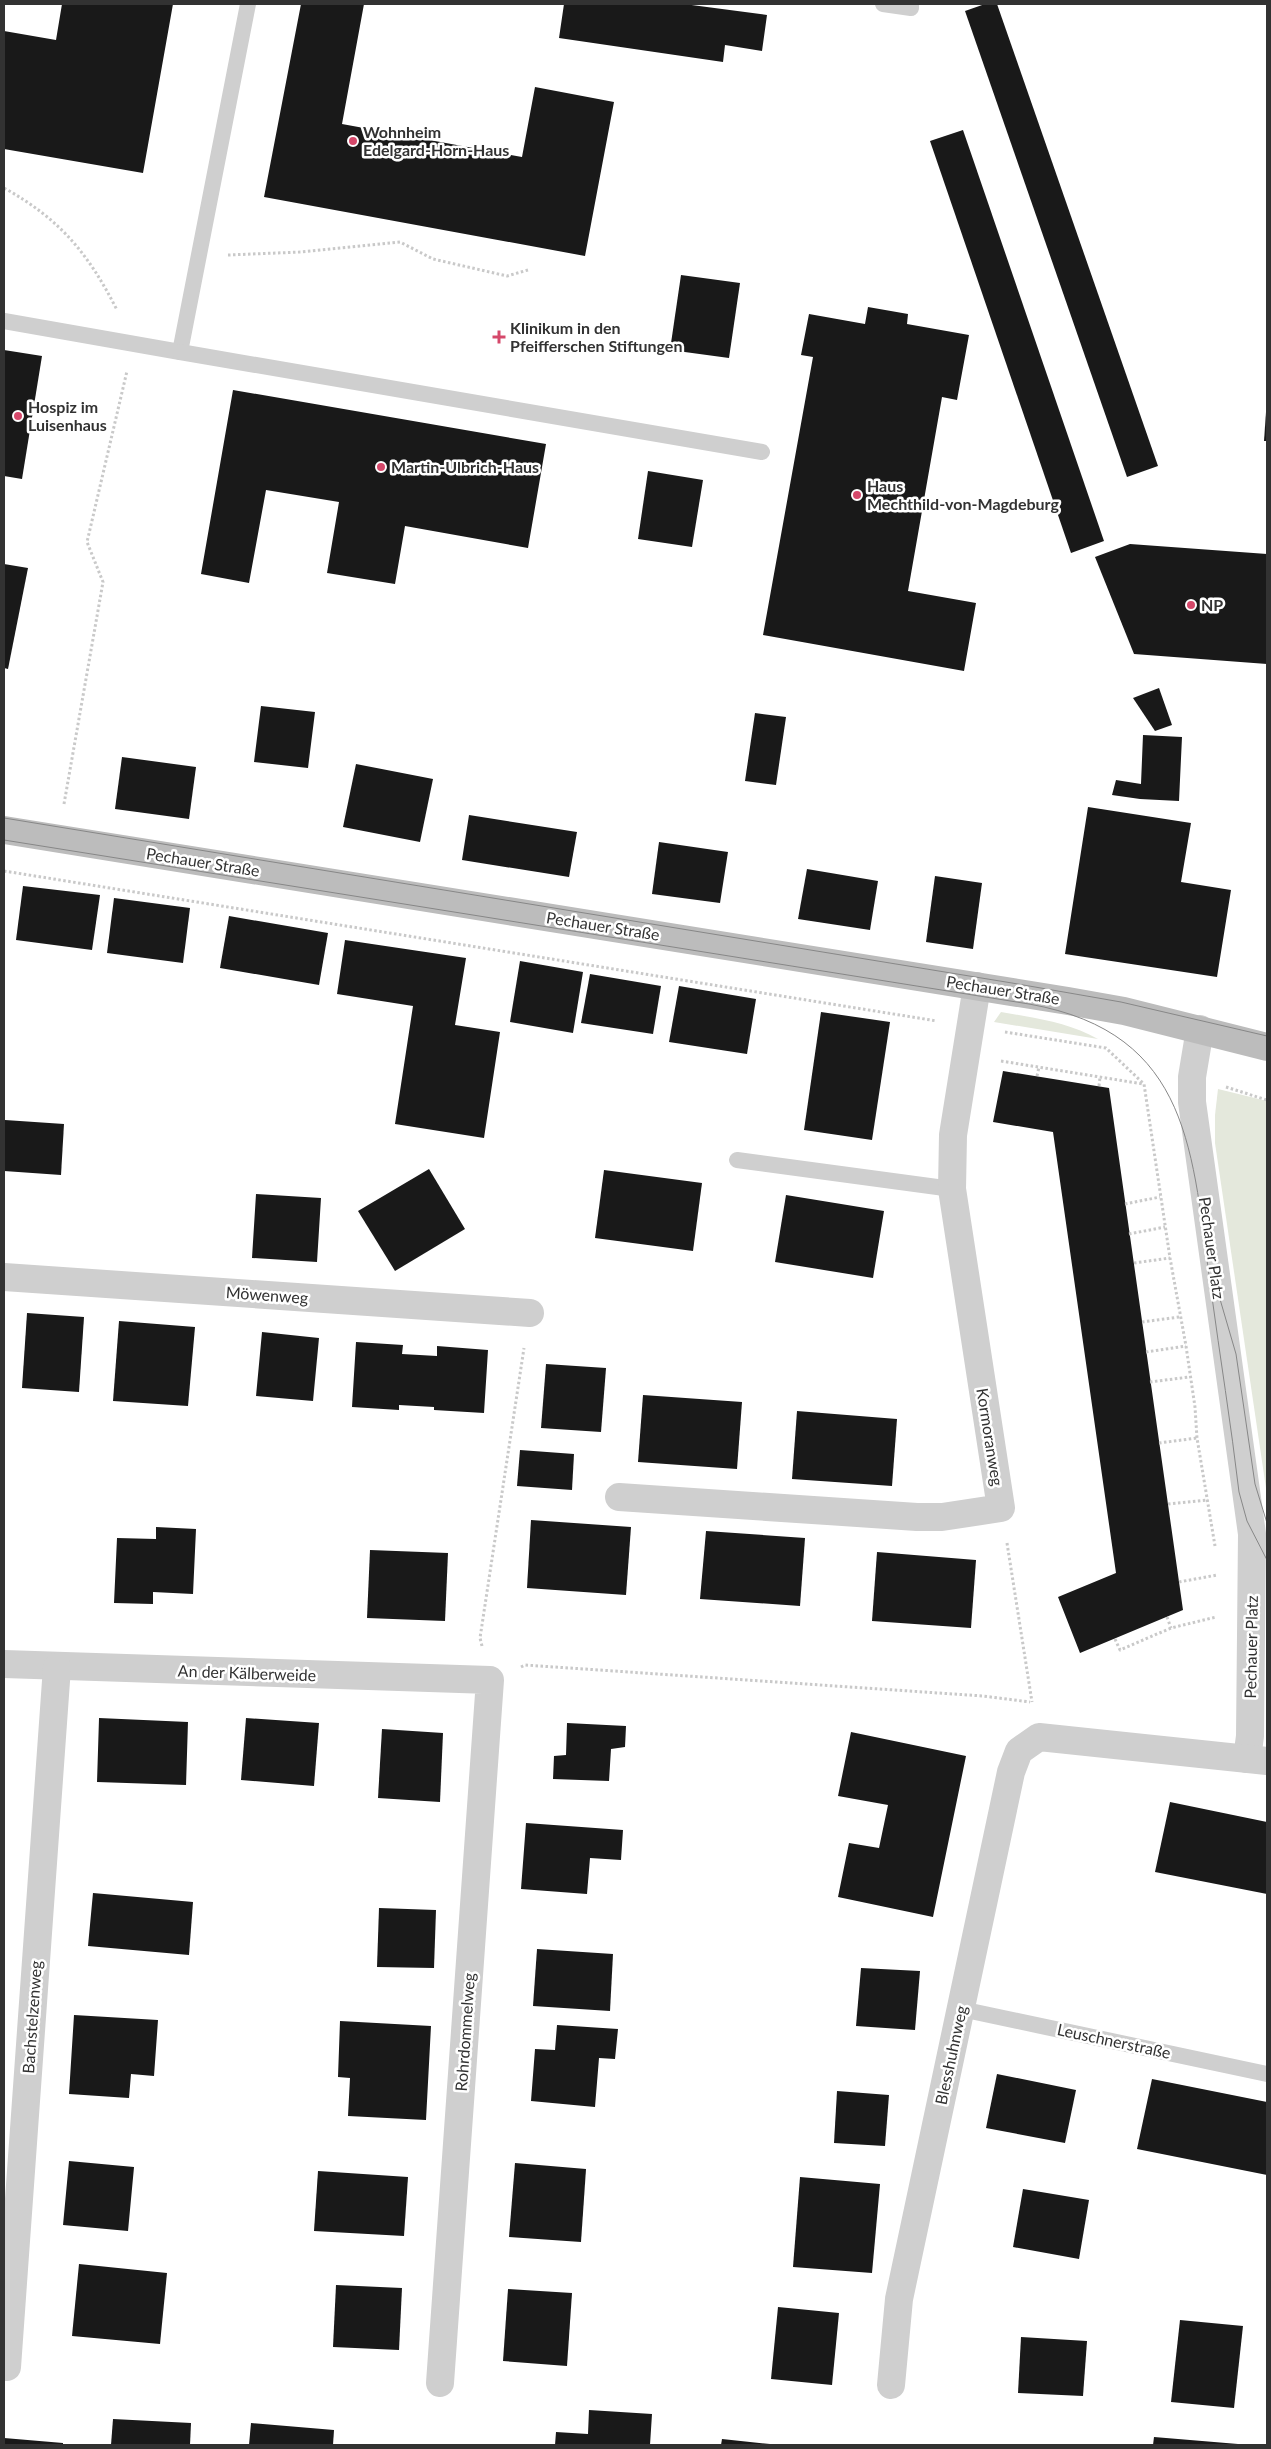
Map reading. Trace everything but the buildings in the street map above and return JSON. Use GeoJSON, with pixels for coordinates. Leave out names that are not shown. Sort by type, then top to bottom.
{"type":"FeatureCollection","features":[{"type":"Feature","properties":{"kind":"main road","name":"Pechauer Straße"},"geometry":{"type":"LineString","coordinates":[[4,830],[977,986],[1115,1010],[1200,1029]]}},
{"type":"Feature","properties":{"kind":"main road"},"geometry":{"type":"LineString","coordinates":[[1200,1029],[1267,1047]]}},
{"type":"Feature","properties":{"kind":"street","name":"Kormoranweg"},"geometry":{"type":"LineString","coordinates":[[619,1497],[918,1517],[942,1517],[1001,1508],[952,1189],[953,1135],[977,986]]}},
{"type":"Feature","properties":{"kind":"street","name":"Pechauer Platz"},"geometry":{"type":"LineString","coordinates":[[1200,1029],[1192,1077],[1192,1102],[1252,1534],[1250,1736],[1257,1760]]}},
{"type":"Feature","properties":{"kind":"street","name":"Möwenweg"},"geometry":{"type":"LineString","coordinates":[[4,1277],[530,1313]]}},
{"type":"Feature","properties":{"kind":"street","name":"An der Kälberweide"},"geometry":{"type":"LineString","coordinates":[[4,1664],[490,1680]]}},
{"type":"Feature","properties":{"kind":"street","name":"Bachstelzenweg"},"geometry":{"type":"LineString","coordinates":[[7,2367],[57,1667]]}},
{"type":"Feature","properties":{"kind":"street","name":"Rohrdommelweg"},"geometry":{"type":"LineString","coordinates":[[440,2383],[490,1680]]}},
{"type":"Feature","properties":{"kind":"street"},"geometry":{"type":"LineString","coordinates":[[1039,1737],[1257,1760]]}},
{"type":"Feature","properties":{"kind":"street","name":"Blesshuhnweg"},"geometry":{"type":"LineString","coordinates":[[892,2385],[899,2299],[1011,1772],[1020,1751],[1039,1737]]}},
{"type":"Feature","properties":{"kind":"lane"},"geometry":{"type":"LineString","coordinates":[[180,352],[248,4]]}},
{"type":"Feature","properties":{"kind":"lane"},"geometry":{"type":"LineString","coordinates":[[882,4],[911,8],[911,4]]}},
{"type":"Feature","properties":{"kind":"lane"},"geometry":{"type":"LineString","coordinates":[[4,321],[762,452]]}},
{"type":"Feature","properties":{"kind":"lane"},"geometry":{"type":"LineString","coordinates":[[737,1160],[952,1189]]}},
{"type":"Feature","properties":{"kind":"lane","name":"Pechauer Platz"},"geometry":{"type":"LineString","coordinates":[[1252,1534],[1267,1560]]}},
{"type":"Feature","properties":{"kind":"lane","name":"Leuschnerstraße"},"geometry":{"type":"LineString","coordinates":[[961,2009],[1267,2074]]}},
{"type":"Feature","properties":{"kind":"path"},"geometry":{"type":"LineString","coordinates":[[4,188],[33,204],[62,230],[90,260],[133,343],[86,542],[103,582],[64,805]]}},
{"type":"Feature","properties":{"kind":"path"},"geometry":{"type":"LineString","coordinates":[[199,256],[301,252],[400,242],[433,259],[507,276],[528,270]]}},
{"type":"Feature","properties":{"kind":"path"},"geometry":{"type":"LineString","coordinates":[[4,871],[1106,1048],[1144,1084],[1179,1317],[1186,1346],[1195,1407],[1197,1438],[1215,1548]]}},
{"type":"Feature","properties":{"kind":"path"},"geometry":{"type":"LineString","coordinates":[[1000,1061],[1144,1084]]}},
{"type":"Feature","properties":{"kind":"path"},"geometry":{"type":"LineString","coordinates":[[1037,1076],[1039,1067]]}},
{"type":"Feature","properties":{"kind":"path"},"geometry":{"type":"LineString","coordinates":[[1099,1086],[1100,1077]]}},
{"type":"Feature","properties":{"kind":"path"},"geometry":{"type":"LineString","coordinates":[[1218,1084],[1267,1100]]}},
{"type":"Feature","properties":{"kind":"path"},"geometry":{"type":"LineString","coordinates":[[1125,1204],[1160,1197]]}},
{"type":"Feature","properties":{"kind":"path"},"geometry":{"type":"LineString","coordinates":[[1129,1234],[1165,1227]]}},
{"type":"Feature","properties":{"kind":"path"},"geometry":{"type":"LineString","coordinates":[[1134,1263],[1170,1258]]}},
{"type":"Feature","properties":{"kind":"path"},"geometry":{"type":"LineString","coordinates":[[530,1313],[480,1638],[490,1680],[525,1665],[982,1696],[1039,1702]]}},
{"type":"Feature","properties":{"kind":"path"},"geometry":{"type":"LineString","coordinates":[[1142,1322],[1179,1317]]}},
{"type":"Feature","properties":{"kind":"path"},"geometry":{"type":"LineString","coordinates":[[1146,1352],[1186,1346]]}},
{"type":"Feature","properties":{"kind":"path"},"geometry":{"type":"LineString","coordinates":[[1150,1382],[1190,1377]]}},
{"type":"Feature","properties":{"kind":"path"},"geometry":{"type":"LineString","coordinates":[[1159,1443],[1197,1438]]}},
{"type":"Feature","properties":{"kind":"path"},"geometry":{"type":"LineString","coordinates":[[1168,1504],[1208,1500]]}},
{"type":"Feature","properties":{"kind":"path"},"geometry":{"type":"LineString","coordinates":[[1001,1508],[1039,1737]]}},
{"type":"Feature","properties":{"kind":"path"},"geometry":{"type":"LineString","coordinates":[[1218,1566],[1220,1583]]}},
{"type":"Feature","properties":{"kind":"path"},"geometry":{"type":"LineString","coordinates":[[1178,1582],[1219,1575]]}},
{"type":"Feature","properties":{"kind":"path"},"geometry":{"type":"LineString","coordinates":[[1115,1639],[1120,1650],[1171,1628],[1224,1615]]}},
{"type":"Feature","properties":{"kind":"path"},"geometry":{"type":"LineString","coordinates":[[1167,1617],[1171,1628]]}},
{"type":"Feature","properties":{"kind":"shaded area"},"geometry":{"type":"Polygon","coordinates":[[[1001,1012],[1075,1028],[1098,1039],[994,1022],[1001,1012]]]}},
{"type":"Feature","properties":{"kind":"shaded area"},"geometry":{"type":"Polygon","coordinates":[[[1218,1089],[1267,1101],[1267,1495],[1215,1143],[1215,1115],[1218,1089]]]}},
{"type":"Feature","properties":{"kind":"tram line"},"geometry":{"type":"LineString","coordinates":[[4,818],[1012,983],[1121,1002],[1267,1036]]}},
{"type":"Feature","properties":{"kind":"tram line"},"geometry":{"type":"LineString","coordinates":[[4,840],[1029,1004],[1083,1019],[1124,1042],[1154,1072],[1174,1107],[1188,1148],[1198,1192],[1239,1492],[1247,1521],[1267,1560]]}},
{"type":"Feature","properties":{"kind":"tram line"},"geometry":{"type":"LineString","coordinates":[[1215,1282],[1236,1354],[1255,1484],[1267,1523]]}},
{"type":"Feature","properties":{"kind":"place","name":"Wohnheim Edelgard-Horn-Haus"},"geometry":{"type":"Point","coordinates":[353,141]}},
{"type":"Feature","properties":{"kind":"place","name":"Klinikum in den Pfeifferschen Stiftungen"},"geometry":{"type":"Point","coordinates":[499,337]}},
{"type":"Feature","properties":{"kind":"place","name":"Hospiz im Luisenhaus"},"geometry":{"type":"Point","coordinates":[18,416]}},
{"type":"Feature","properties":{"kind":"place","name":"Martin-Ulbrich-Haus"},"geometry":{"type":"Point","coordinates":[381,467]}},
{"type":"Feature","properties":{"kind":"place","name":"Haus Mechthild-von-Magdeburg"},"geometry":{"type":"Point","coordinates":[857,495]}},
{"type":"Feature","properties":{"kind":"place","name":"NP"},"geometry":{"type":"Point","coordinates":[1191,605]}}]}
